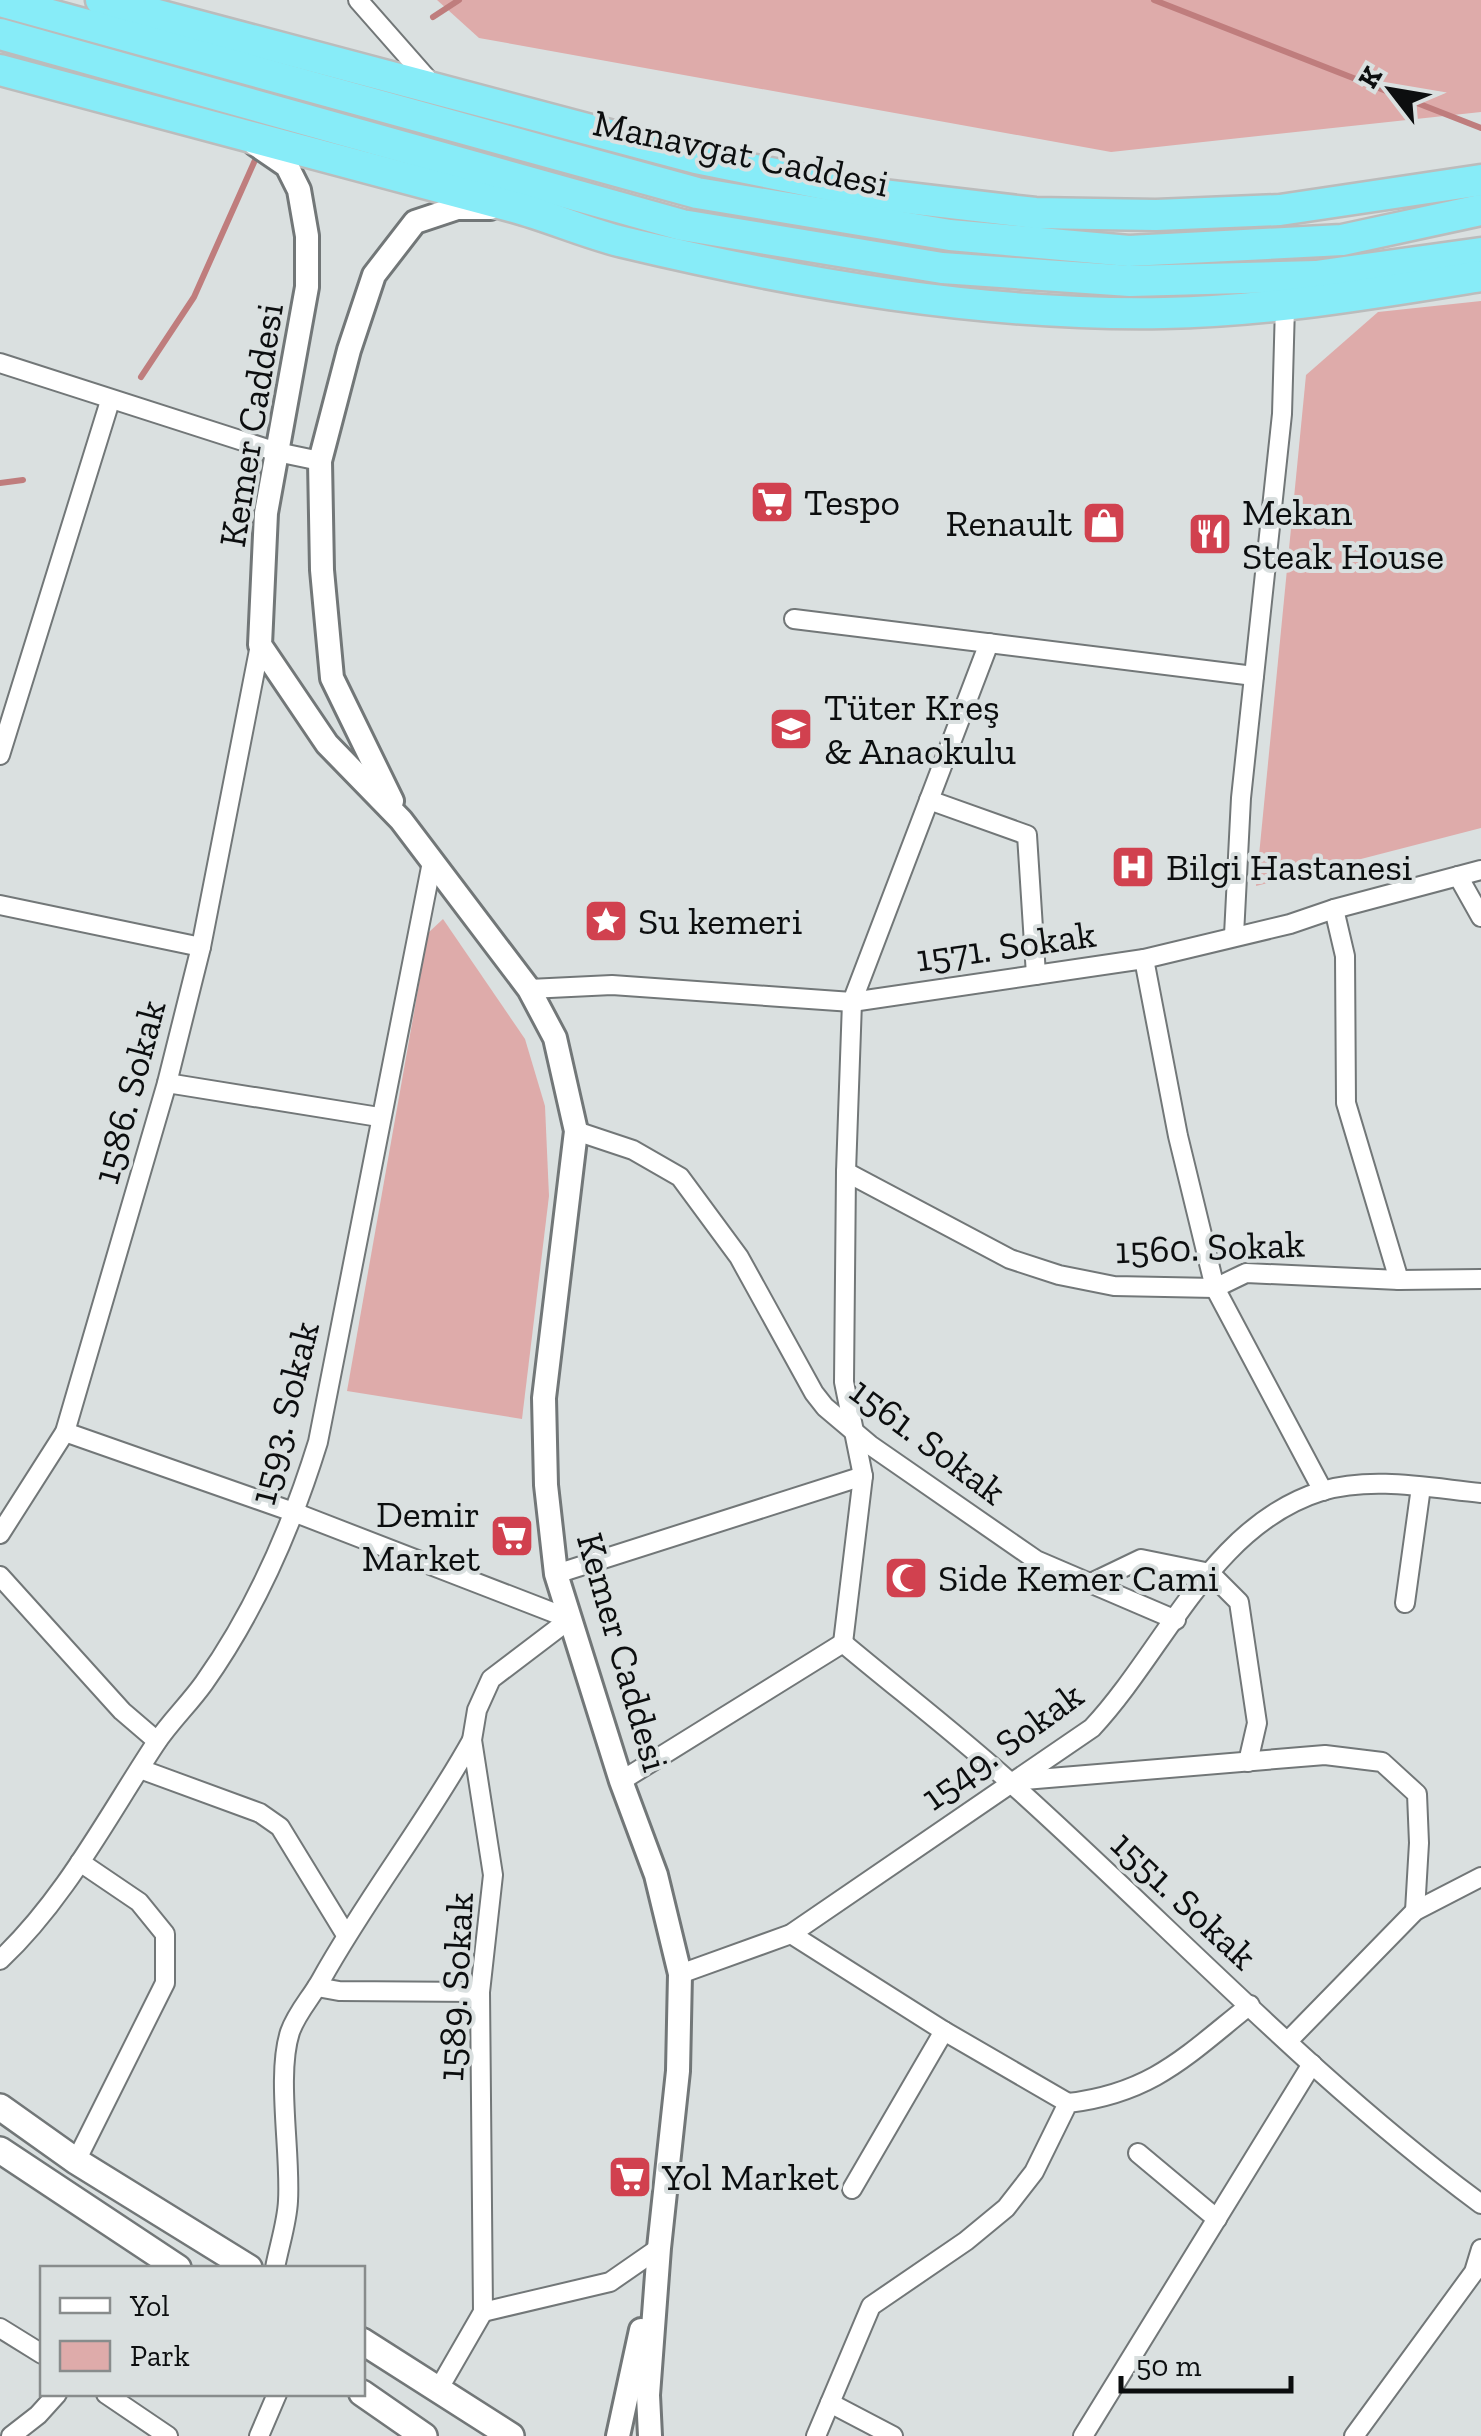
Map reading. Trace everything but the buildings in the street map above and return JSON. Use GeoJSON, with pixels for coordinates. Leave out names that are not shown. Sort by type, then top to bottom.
{"type":"FeatureCollection","features":[{"type":"Feature","properties":{"kind":"highway"},"geometry":{"type":"LineString","coordinates":[[101,0],[696,158],[874,194],[1034,213],[1156,215],[1280,210],[1481,180]]}},
{"type":"Feature","properties":{"kind":"highway","name":"Manavgat Caddesi"},"geometry":{"type":"LineString","coordinates":[[0,1],[697,193],[950,236],[1129,251],[1342,240],[1481,210]]}},
{"type":"Feature","properties":{"kind":"highway","name":"Manavgat Caddesi"},"geometry":{"type":"LineString","coordinates":[[0,34],[682,225],[942,268],[1148,280],[1316,276],[1481,253]]}},
{"type":"Feature","properties":{"kind":"highway"},"geometry":{"type":"LineString","coordinates":[[0,70],[519,208],[618,240],[875,293],[1036,308],[1145,312],[1285,306],[1481,276]]}},
{"type":"Feature","properties":{"kind":"main road"},"geometry":{"type":"LineString","coordinates":[[0,2107],[76,2161],[246,2266]]}},
{"type":"Feature","properties":{"kind":"main road"},"geometry":{"type":"LineString","coordinates":[[0,2150],[175,2266]]}},
{"type":"Feature","properties":{"kind":"main road"},"geometry":{"type":"LineString","coordinates":[[365,2344],[511,2436]]}},
{"type":"Feature","properties":{"kind":"main road"},"geometry":{"type":"LineString","coordinates":[[365,2395],[424,2436]]}},
{"type":"Feature","properties":{"kind":"street"},"geometry":{"type":"LineString","coordinates":[[358,0],[434,87]]}},
{"type":"Feature","properties":{"kind":"street","name":"Kemer Caddesi"},"geometry":{"type":"LineString","coordinates":[[244,137],[288,166],[299,190],[307,236],[307,287],[266,512],[260,645],[327,744],[402,820],[529,989],[555,1038],[576,1131],[544,1398],[546,1485],[556,1574],[621,1781],[656,1875],[680,1974],[678,2071],[648,2395],[650,2436]]}},
{"type":"Feature","properties":{"kind":"street","name":"Kemer Caddesi"},"geometry":{"type":"LineString","coordinates":[[402,820],[332,678],[322,570],[320,461],[374,275],[415,222],[457,208],[519,208]]}},
{"type":"Feature","properties":{"kind":"street"},"geometry":{"type":"LineString","coordinates":[[1234,935],[1236,865],[1282,414],[1285,306]]}},
{"type":"Feature","properties":{"kind":"street"},"geometry":{"type":"LineString","coordinates":[[0,363],[277,452],[320,461]]}},
{"type":"Feature","properties":{"kind":"street"},"geometry":{"type":"LineString","coordinates":[[0,756],[110,400]]}},
{"type":"Feature","properties":{"kind":"street"},"geometry":{"type":"LineString","coordinates":[[794,619],[1254,676]]}},
{"type":"Feature","properties":{"kind":"street"},"geometry":{"type":"LineString","coordinates":[[621,1781],[843,1644],[863,1476],[844,1382],[852,1002],[989,643]]}},
{"type":"Feature","properties":{"kind":"street","name":"1586. Sokak"},"geometry":{"type":"LineString","coordinates":[[0,1534],[65,1432],[167,1084],[202,947],[260,645]]}},
{"type":"Feature","properties":{"kind":"street"},"geometry":{"type":"LineString","coordinates":[[929,800],[1027,835],[1036,975]]}},
{"type":"Feature","properties":{"kind":"street","name":"1593. Sokak"},"geometry":{"type":"LineString","coordinates":[[0,1960],[24,1938],[80,1862],[158,1740],[204,1683],[239,1625],[296,1513],[318,1442],[432,862]]}},
{"type":"Feature","properties":{"kind":"street","name":"1571. Sokak"},"geometry":{"type":"LineString","coordinates":[[529,989],[612,985],[852,1002],[1144,959],[1290,924],[1334,908],[1481,870]]}},
{"type":"Feature","properties":{"kind":"street"},"geometry":{"type":"LineString","coordinates":[[1458,876],[1481,917]]}},
{"type":"Feature","properties":{"kind":"street"},"geometry":{"type":"LineString","coordinates":[[0,905],[202,947]]}},
{"type":"Feature","properties":{"kind":"street"},"geometry":{"type":"LineString","coordinates":[[1334,908],[1346,956],[1346,1103],[1399,1280]]}},
{"type":"Feature","properties":{"kind":"street"},"geometry":{"type":"LineString","coordinates":[[1144,959],[1178,1136],[1215,1288],[1323,1491]]}},
{"type":"Feature","properties":{"kind":"street"},"geometry":{"type":"LineString","coordinates":[[167,1084],[379,1117]]}},
{"type":"Feature","properties":{"kind":"street","name":"1561. Sokak"},"geometry":{"type":"LineString","coordinates":[[576,1131],[633,1150],[680,1176],[739,1257],[814,1393],[854,1432],[1036,1560],[1176,1620]]}},
{"type":"Feature","properties":{"kind":"street","name":"1560. Sokak"},"geometry":{"type":"LineString","coordinates":[[846,1172],[1010,1259],[1059,1275],[1114,1286],[1215,1288],[1246,1272],[1399,1280],[1481,1279]]}},
{"type":"Feature","properties":{"kind":"street"},"geometry":{"type":"LineString","coordinates":[[65,1432],[296,1513],[570,1619]]}},
{"type":"Feature","properties":{"kind":"street"},"geometry":{"type":"LineString","coordinates":[[556,1574],[863,1476]]}},
{"type":"Feature","properties":{"kind":"street","name":"1549. Sokak"},"geometry":{"type":"LineString","coordinates":[[680,1974],[791,1934],[1092,1728],[1210,1573],[1242,1537],[1276,1512],[1323,1491],[1384,1484],[1481,1493]]}},
{"type":"Feature","properties":{"kind":"street"},"geometry":{"type":"LineString","coordinates":[[1405,1603],[1421,1488]]}},
{"type":"Feature","properties":{"kind":"street"},"geometry":{"type":"LineString","coordinates":[[1091,1583],[1141,1558],[1210,1573],[1240,1602],[1258,1723],[1248,1762]]}},
{"type":"Feature","properties":{"kind":"street"},"geometry":{"type":"LineString","coordinates":[[0,1576],[122,1710],[158,1740]]}},
{"type":"Feature","properties":{"kind":"street","name":"1589. Sokak"},"geometry":{"type":"LineString","coordinates":[[483,2312],[480,1992],[494,1874],[472,1740],[476,1710],[491,1679],[570,1619]]}},
{"type":"Feature","properties":{"kind":"street","name":"1551. Sokak"},"geometry":{"type":"LineString","coordinates":[[843,1644],[1010,1782],[1396,2138],[1481,2204]]}},
{"type":"Feature","properties":{"kind":"street"},"geometry":{"type":"LineString","coordinates":[[275,2266],[288,2202],[290,2034],[346,1935],[443,1792],[472,1740]]}},
{"type":"Feature","properties":{"kind":"street"},"geometry":{"type":"LineString","coordinates":[[1010,1782],[1325,1755],[1382,1762],[1417,1794],[1415,1911]]}},
{"type":"Feature","properties":{"kind":"street"},"geometry":{"type":"LineString","coordinates":[[140,1769],[260,1813],[280,1828],[346,1935]]}},
{"type":"Feature","properties":{"kind":"street"},"geometry":{"type":"LineString","coordinates":[[76,2161],[165,1982],[166,1934],[139,1902],[80,1862]]}},
{"type":"Feature","properties":{"kind":"street"},"geometry":{"type":"LineString","coordinates":[[1288,2041],[1415,1911],[1481,1877]]}},
{"type":"Feature","properties":{"kind":"street"},"geometry":{"type":"LineString","coordinates":[[791,1934],[1068,2104],[1133,2090],[1168,2070],[1250,2005]]}},
{"type":"Feature","properties":{"kind":"street"},"geometry":{"type":"LineString","coordinates":[[318,1987],[339,1991],[480,1992]]}},
{"type":"Feature","properties":{"kind":"street"},"geometry":{"type":"LineString","coordinates":[[852,2189],[944,2031]]}},
{"type":"Feature","properties":{"kind":"street"},"geometry":{"type":"LineString","coordinates":[[1083,2436],[1312,2064]]}},
{"type":"Feature","properties":{"kind":"street"},"geometry":{"type":"LineString","coordinates":[[816,2436],[871,2306],[966,2241],[1006,2208],[1034,2172],[1068,2104]]}},
{"type":"Feature","properties":{"kind":"street"},"geometry":{"type":"LineString","coordinates":[[1138,2153],[1216,2220]]}},
{"type":"Feature","properties":{"kind":"street"},"geometry":{"type":"LineString","coordinates":[[438,2390],[483,2312],[610,2282],[659,2248]]}},
{"type":"Feature","properties":{"kind":"street","name":"Kemer Caddesi"},"geometry":{"type":"LineString","coordinates":[[618,2436],[659,2248]]}},
{"type":"Feature","properties":{"kind":"street"},"geometry":{"type":"LineString","coordinates":[[1354,2436],[1474,2272],[1481,2249]]}},
{"type":"Feature","properties":{"kind":"street"},"geometry":{"type":"LineString","coordinates":[[0,2328],[40,2353]]}},
{"type":"Feature","properties":{"kind":"street"},"geometry":{"type":"LineString","coordinates":[[11,2436],[55,2396]]}},
{"type":"Feature","properties":{"kind":"street"},"geometry":{"type":"LineString","coordinates":[[109,2396],[168,2436]]}},
{"type":"Feature","properties":{"kind":"street"},"geometry":{"type":"LineString","coordinates":[[258,2436],[276,2396]]}},
{"type":"Feature","properties":{"kind":"street"},"geometry":{"type":"LineString","coordinates":[[830,2402],[892,2436]]}},
{"type":"Feature","properties":{"kind":"green space"},"geometry":{"type":"Polygon","coordinates":[[[437,0],[1481,0],[1481,112],[1111,152],[479,38],[437,0]]]}},
{"type":"Feature","properties":{"kind":"green space"},"geometry":{"type":"Polygon","coordinates":[[[1481,301],[1481,828],[1256,886],[1306,375],[1378,312],[1481,301]]]}},
{"type":"Feature","properties":{"kind":"green space"},"geometry":{"type":"Polygon","coordinates":[[[443,919],[525,1039],[545,1106],[549,1196],[522,1419],[347,1391],[428,933],[443,919]]]}},
{"type":"Feature","properties":{"kind":"waterway"},"geometry":{"type":"LineString","coordinates":[[433,17],[459,0]]}},
{"type":"Feature","properties":{"kind":"waterway"},"geometry":{"type":"LineString","coordinates":[[1154,0],[1481,128]]}},
{"type":"Feature","properties":{"kind":"waterway"},"geometry":{"type":"LineString","coordinates":[[141,377],[194,297],[256,158]]}},
{"type":"Feature","properties":{"kind":"waterway"},"geometry":{"type":"LineString","coordinates":[[0,483],[23,480]]}},
{"type":"Feature","properties":{"kind":"place","name":"Tespo"},"geometry":{"type":"Point","coordinates":[772,502]}},
{"type":"Feature","properties":{"kind":"place","name":"Renault"},"geometry":{"type":"Point","coordinates":[1104,523]}},
{"type":"Feature","properties":{"kind":"place","name":"Mekan Steak House"},"geometry":{"type":"Point","coordinates":[1210,534]}},
{"type":"Feature","properties":{"kind":"place","name":"Tüter Kreş & Anaokulu"},"geometry":{"type":"Point","coordinates":[791,729]}},
{"type":"Feature","properties":{"kind":"place","name":"Bilgi Hastanesi"},"geometry":{"type":"Point","coordinates":[1133,867]}},
{"type":"Feature","properties":{"kind":"place","name":"Su kemeri"},"geometry":{"type":"Point","coordinates":[606,921]}},
{"type":"Feature","properties":{"kind":"place","name":"Demir Market"},"geometry":{"type":"Point","coordinates":[512,1536]}},
{"type":"Feature","properties":{"kind":"place","name":"Side Kemer Cami"},"geometry":{"type":"Point","coordinates":[906,1578]}},
{"type":"Feature","properties":{"kind":"place","name":"Yol Market"},"geometry":{"type":"Point","coordinates":[630,2177]}}]}
